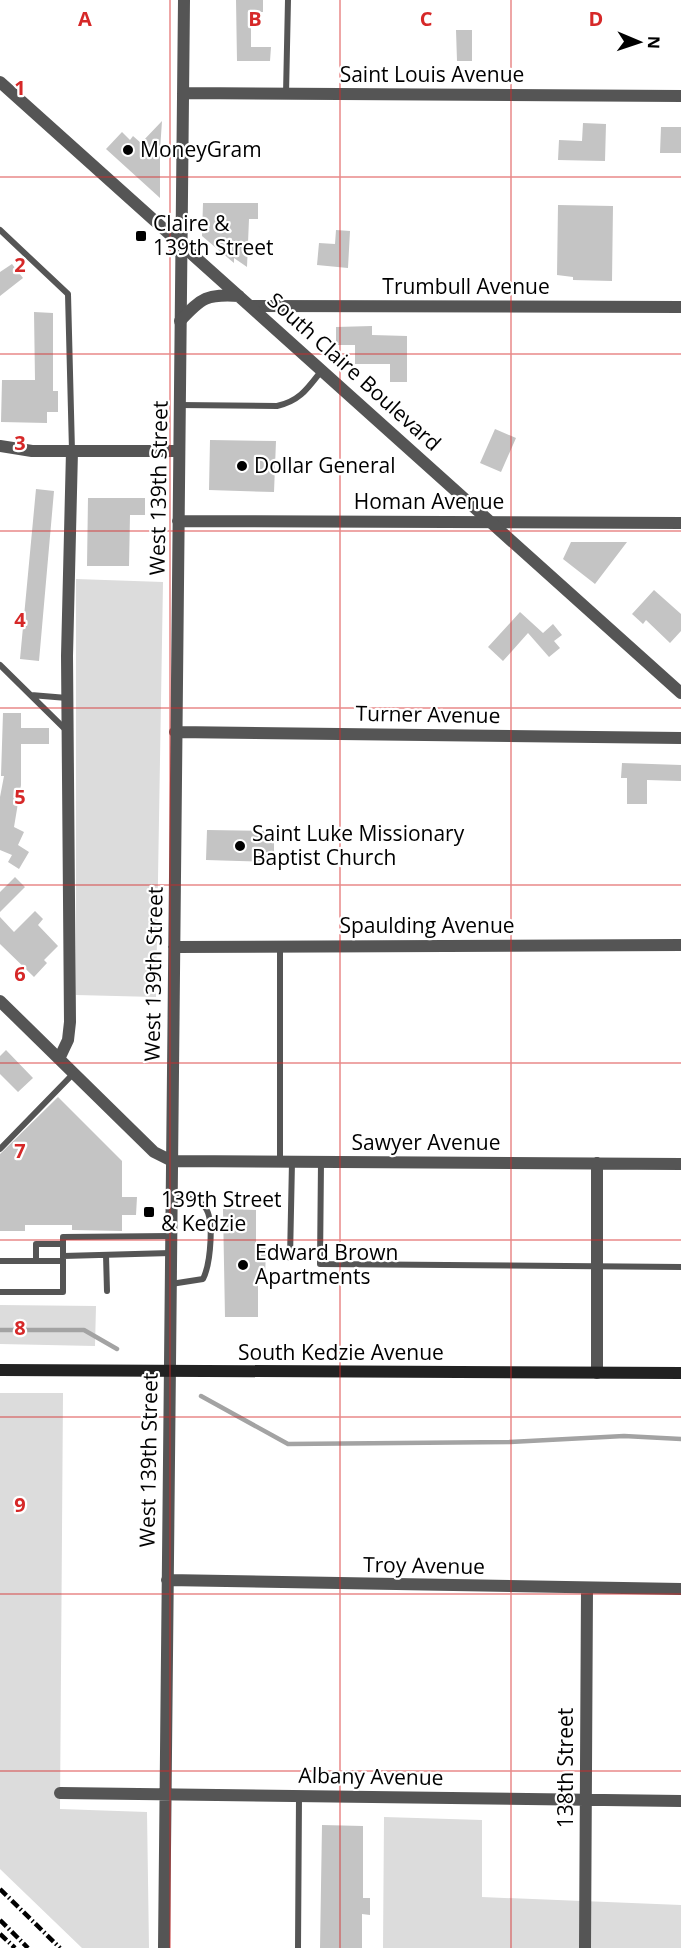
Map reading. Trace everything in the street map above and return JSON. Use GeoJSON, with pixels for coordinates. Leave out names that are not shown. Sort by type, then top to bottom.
{"type":"FeatureCollection","features":[{"type":"Feature","properties":{"kind":"main road","name":"South Kedzie Avenue"},"geometry":{"type":"LineString","coordinates":[[0,1370],[681,1373]]}},
{"type":"Feature","properties":{"kind":"street","name":"West 139th Street"},"geometry":{"type":"LineString","coordinates":[[164,1948],[184,0]]}},
{"type":"Feature","properties":{"kind":"street","name":"South Claire Boulevard"},"geometry":{"type":"LineString","coordinates":[[0,82],[681,693]]}},
{"type":"Feature","properties":{"kind":"street","name":"Saint Louis Avenue"},"geometry":{"type":"LineString","coordinates":[[183,93],[681,96]]}},
{"type":"Feature","properties":{"kind":"street"},"geometry":{"type":"LineString","coordinates":[[180,321],[201,300],[211,295],[239,296]]}},
{"type":"Feature","properties":{"kind":"street","name":"Trumbull Avenue"},"geometry":{"type":"LineString","coordinates":[[251,306],[681,308]]}},
{"type":"Feature","properties":{"kind":"street"},"geometry":{"type":"LineString","coordinates":[[0,446],[32,450],[179,451]]}},
{"type":"Feature","properties":{"kind":"street"},"geometry":{"type":"LineString","coordinates":[[59,1059],[68,1040],[70,1022],[67,698],[72,451]]}},
{"type":"Feature","properties":{"kind":"street","name":"Homan Avenue"},"geometry":{"type":"LineString","coordinates":[[178,521],[681,523]]}},
{"type":"Feature","properties":{"kind":"street","name":"Turner Avenue"},"geometry":{"type":"LineString","coordinates":[[176,732],[681,738]]}},
{"type":"Feature","properties":{"kind":"street","name":"Spaulding Avenue"},"geometry":{"type":"LineString","coordinates":[[174,946],[681,945]]}},
{"type":"Feature","properties":{"kind":"street"},"geometry":{"type":"LineString","coordinates":[[2,1007],[154,1152],[171,1161]]}},
{"type":"Feature","properties":{"kind":"street","name":"Sawyer Avenue"},"geometry":{"type":"LineString","coordinates":[[171,1161],[681,1164]]}},
{"type":"Feature","properties":{"kind":"street"},"geometry":{"type":"LineString","coordinates":[[597,1163],[597,1373]]}},
{"type":"Feature","properties":{"kind":"street","name":"Troy Avenue"},"geometry":{"type":"LineString","coordinates":[[167,1580],[681,1589]]}},
{"type":"Feature","properties":{"kind":"street","name":"138th Street"},"geometry":{"type":"LineString","coordinates":[[585,1948],[587,1588]]}},
{"type":"Feature","properties":{"kind":"street","name":"Albany Avenue"},"geometry":{"type":"LineString","coordinates":[[60,1793],[681,1801]]}},
{"type":"Feature","properties":{"kind":"lane"},"geometry":{"type":"LineString","coordinates":[[286,94],[288,0]]}},
{"type":"Feature","properties":{"kind":"lane"},"geometry":{"type":"LineString","coordinates":[[0,230],[68,294],[72,451]]}},
{"type":"Feature","properties":{"kind":"lane"},"geometry":{"type":"LineString","coordinates":[[179,405],[277,406],[292,402],[304,394],[322,370]]}},
{"type":"Feature","properties":{"kind":"lane"},"geometry":{"type":"LineString","coordinates":[[0,665],[68,732]]}},
{"type":"Feature","properties":{"kind":"lane"},"geometry":{"type":"LineString","coordinates":[[31,695],[67,698]]}},
{"type":"Feature","properties":{"kind":"lane"},"geometry":{"type":"LineString","coordinates":[[280,946],[290,1258]]}},
{"type":"Feature","properties":{"kind":"lane"},"geometry":{"type":"LineString","coordinates":[[0,1149],[73,1074]]}},
{"type":"Feature","properties":{"kind":"lane"},"geometry":{"type":"LineString","coordinates":[[321,1162],[320,1264],[681,1267]]}},
{"type":"Feature","properties":{"kind":"lane"},"geometry":{"type":"LineString","coordinates":[[170,1284],[203,1279],[208,1268],[210,1254],[209,1213],[202,1204],[171,1195]]}},
{"type":"Feature","properties":{"kind":"lane"},"geometry":{"type":"LineString","coordinates":[[36,1261],[36,1244],[63,1240],[171,1236]]}},
{"type":"Feature","properties":{"kind":"lane"},"geometry":{"type":"LineString","coordinates":[[0,1292],[63,1292],[63,1240]]}},
{"type":"Feature","properties":{"kind":"lane"},"geometry":{"type":"LineString","coordinates":[[0,1261],[171,1253]]}},
{"type":"Feature","properties":{"kind":"lane"},"geometry":{"type":"LineString","coordinates":[[106,1255],[107,1291]]}},
{"type":"Feature","properties":{"kind":"lane"},"geometry":{"type":"LineString","coordinates":[[298,1948],[299,1796]]}},
{"type":"Feature","properties":{"kind":"shaded area"},"geometry":{"type":"Polygon","coordinates":[[[76,579],[163,582],[156,997],[76,995],[76,579]]]}},
{"type":"Feature","properties":{"kind":"shaded area"},"geometry":{"type":"Polygon","coordinates":[[[0,1305],[96,1306],[95,1346],[0,1344],[0,1305]]]}},
{"type":"Feature","properties":{"kind":"shaded area"},"geometry":{"type":"Polygon","coordinates":[[[0,1393],[63,1393],[60,1809],[147,1812],[149,1948],[82,1948],[0,1869],[0,1393]]]}},
{"type":"Feature","properties":{"kind":"shaded area"},"geometry":{"type":"Polygon","coordinates":[[[384,1817],[482,1820],[482,1897],[681,1905],[681,1948],[383,1948],[384,1817]]]}},
{"type":"Feature","properties":{"kind":"building"},"geometry":{"type":"Polygon","coordinates":[[[236,0],[263,0],[263,12],[251,12],[251,47],[271,47],[270,61],[237,61],[236,0]]]}},
{"type":"Feature","properties":{"kind":"building"},"geometry":{"type":"Polygon","coordinates":[[[456,30],[472,30],[472,61],[457,61],[456,30]]]}},
{"type":"Feature","properties":{"kind":"building"},"geometry":{"type":"Polygon","coordinates":[[[162,121],[160,198],[106,149],[122,132],[130,140],[133,136],[141,143],[162,121]]]}},
{"type":"Feature","properties":{"kind":"building"},"geometry":{"type":"Polygon","coordinates":[[[583,123],[606,124],[605,161],[558,160],[559,140],[582,141],[583,123]]]}},
{"type":"Feature","properties":{"kind":"building"},"geometry":{"type":"Polygon","coordinates":[[[661,127],[681,127],[681,153],[660,153],[661,127]]]}},
{"type":"Feature","properties":{"kind":"building"},"geometry":{"type":"Polygon","coordinates":[[[203,203],[258,203],[258,219],[249,219],[247,267],[234,258],[234,263],[202,236],[203,203]]]}},
{"type":"Feature","properties":{"kind":"building"},"geometry":{"type":"Polygon","coordinates":[[[558,205],[613,206],[612,281],[573,280],[573,277],[557,275],[558,205]]]}},
{"type":"Feature","properties":{"kind":"building"},"geometry":{"type":"Polygon","coordinates":[[[336,230],[350,231],[348,268],[317,265],[319,243],[335,244],[336,230]]]}},
{"type":"Feature","properties":{"kind":"building"},"geometry":{"type":"Polygon","coordinates":[[[12,264],[23,278],[0,296],[0,272],[12,264]]]}},
{"type":"Feature","properties":{"kind":"building"},"geometry":{"type":"Polygon","coordinates":[[[34,312],[53,313],[53,391],[58,391],[58,412],[47,412],[47,423],[1,422],[2,380],[35,380],[34,312]]]}},
{"type":"Feature","properties":{"kind":"building"},"geometry":{"type":"Polygon","coordinates":[[[372,326],[372,335],[407,336],[407,382],[390,382],[390,364],[355,364],[355,345],[336,345],[336,327],[372,326]]]}},
{"type":"Feature","properties":{"kind":"building"},"geometry":{"type":"Polygon","coordinates":[[[495,429],[516,438],[501,472],[480,463],[495,429]]]}},
{"type":"Feature","properties":{"kind":"building","name":"Dollar General"},"geometry":{"type":"Polygon","coordinates":[[[210,440],[276,441],[274,492],[209,490],[210,440]]]}},
{"type":"Feature","properties":{"kind":"building"},"geometry":{"type":"Polygon","coordinates":[[[36,489],[54,491],[39,661],[20,659],[36,489]]]}},
{"type":"Feature","properties":{"kind":"building"},"geometry":{"type":"Polygon","coordinates":[[[88,498],[145,498],[145,515],[130,515],[129,566],[87,566],[88,498]]]}},
{"type":"Feature","properties":{"kind":"building"},"geometry":{"type":"Polygon","coordinates":[[[571,542],[627,542],[595,584],[563,559],[571,542]]]}},
{"type":"Feature","properties":{"kind":"building"},"geometry":{"type":"Polygon","coordinates":[[[654,590],[681,614],[681,631],[670,643],[646,620],[643,624],[632,614],[654,590]]]}},
{"type":"Feature","properties":{"kind":"building"},"geometry":{"type":"Polygon","coordinates":[[[520,612],[543,633],[553,624],[562,635],[554,641],[560,648],[549,657],[528,633],[503,661],[488,647],[520,612]]]}},
{"type":"Feature","properties":{"kind":"building"},"geometry":{"type":"Polygon","coordinates":[[[3,713],[21,713],[21,728],[49,728],[49,744],[21,744],[21,785],[14,827],[24,832],[18,845],[29,852],[19,869],[8,862],[12,855],[0,850],[0,797],[4,776],[1,776],[3,713]]]}},
{"type":"Feature","properties":{"kind":"building"},"geometry":{"type":"Polygon","coordinates":[[[622,763],[681,765],[681,781],[647,780],[647,804],[627,804],[627,778],[621,778],[622,763]]]}},
{"type":"Feature","properties":{"kind":"building","name":"Saint Luke Missionary Baptist Church"},"geometry":{"type":"Polygon","coordinates":[[[207,830],[274,831],[274,862],[206,860],[207,830]]]}},
{"type":"Feature","properties":{"kind":"building"},"geometry":{"type":"Polygon","coordinates":[[[15,877],[25,887],[0,912],[0,892],[15,877]]]}},
{"type":"Feature","properties":{"kind":"building"},"geometry":{"type":"Polygon","coordinates":[[[35,911],[43,919],[38,925],[58,946],[44,960],[47,963],[34,977],[0,944],[0,917],[14,932],[35,911]]]}},
{"type":"Feature","properties":{"kind":"building"},"geometry":{"type":"Polygon","coordinates":[[[6,1050],[33,1078],[18,1092],[0,1074],[0,1056],[6,1050]]]}},
{"type":"Feature","properties":{"kind":"building"},"geometry":{"type":"Polygon","coordinates":[[[58,1097],[122,1161],[122,1197],[137,1197],[136,1215],[122,1215],[122,1231],[72,1230],[72,1225],[25,1225],[25,1231],[0,1231],[0,1154],[58,1097]]]}},
{"type":"Feature","properties":{"kind":"building","name":"Edward Brown Apartments"},"geometry":{"type":"Polygon","coordinates":[[[223,1209],[256,1210],[256,1246],[266,1246],[265,1280],[258,1280],[258,1317],[225,1317],[223,1209]]]}},
{"type":"Feature","properties":{"kind":"building"},"geometry":{"type":"Polygon","coordinates":[[[322,1825],[363,1826],[363,1898],[370,1898],[370,1915],[362,1914],[362,1948],[320,1948],[322,1825]]]}},
{"type":"Feature","properties":{"kind":"waterway"},"geometry":{"type":"LineString","coordinates":[[0,1330],[84,1330],[117,1349]]}},
{"type":"Feature","properties":{"kind":"waterway"},"geometry":{"type":"LineString","coordinates":[[201,1396],[288,1444],[510,1442],[624,1436],[681,1439]]}},
{"type":"Feature","properties":{"kind":"railway"},"geometry":{"type":"LineString","coordinates":[[0,1889],[60,1948]]}},
{"type":"Feature","properties":{"kind":"railway"},"geometry":{"type":"LineString","coordinates":[[0,1920],[28,1948]]}},
{"type":"Feature","properties":{"kind":"railway"},"geometry":{"type":"LineString","coordinates":[[0,1934],[15,1948]]}},
{"type":"Feature","properties":{"kind":"place","name":"MoneyGram"},"geometry":{"type":"Point","coordinates":[128,150]}},
{"type":"Feature","properties":{"kind":"place","name":"Claire & 139th Street"},"geometry":{"type":"Point","coordinates":[141,236]}},
{"type":"Feature","properties":{"kind":"place","name":"Dollar General"},"geometry":{"type":"Point","coordinates":[242,466]}},
{"type":"Feature","properties":{"kind":"place","name":"Saint Luke Missionary Baptist Church"},"geometry":{"type":"Point","coordinates":[240,846]}},
{"type":"Feature","properties":{"kind":"place","name":"139th Street & Kedzie"},"geometry":{"type":"Point","coordinates":[149,1212]}},
{"type":"Feature","properties":{"kind":"place","name":"Edward Brown Apartments"},"geometry":{"type":"Point","coordinates":[243,1265]}}]}
